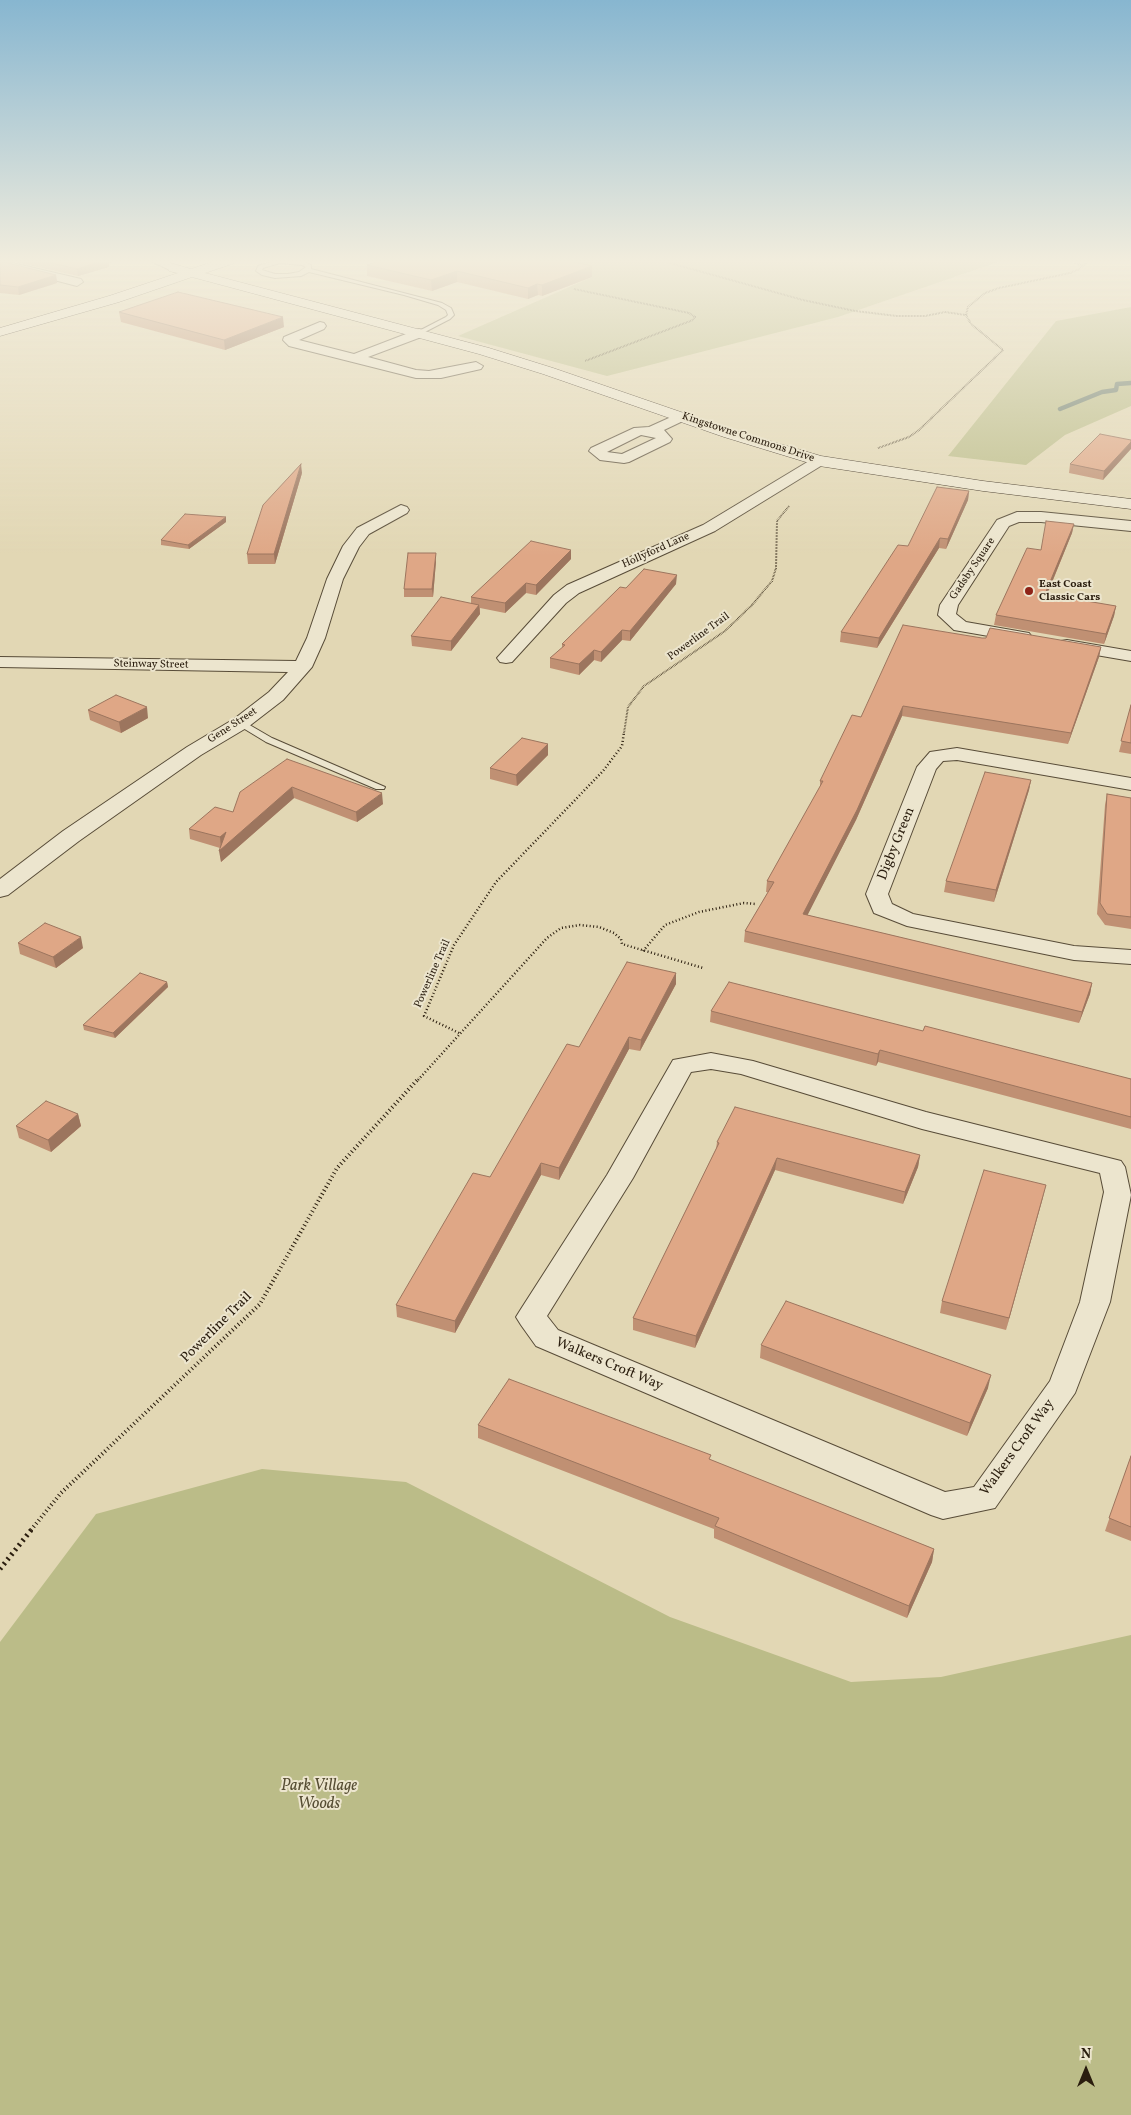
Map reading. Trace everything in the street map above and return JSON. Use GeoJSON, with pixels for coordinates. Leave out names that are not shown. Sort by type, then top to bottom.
{"type":"FeatureCollection","features":[{"type":"Feature","properties":{"kind":"street"},"geometry":{"type":"LineString","coordinates":[[358,359],[416,374],[429,375],[476,366]]}},
{"type":"Feature","properties":{"kind":"street","name":"Kingstowne Commons Drive"},"geometry":{"type":"LineString","coordinates":[[506,359],[548,371],[697,423],[819,461],[983,486],[1131,504]]}},
{"type":"Feature","properties":{"kind":"street"},"geometry":{"type":"LineString","coordinates":[[680,417],[656,433],[697,423]]}},
{"type":"Feature","properties":{"kind":"street","name":"Hollyford Lane"},"geometry":{"type":"LineString","coordinates":[[506,658],[560,599],[573,589],[709,528],[819,461]]}},
{"type":"Feature","properties":{"kind":"street","name":"Gene Street"},"geometry":{"type":"LineString","coordinates":[[0,890],[70,836],[194,751],[241,723],[276,696],[303,667],[316,638],[335,579],[351,546],[368,528],[401,510]]}},
{"type":"Feature","properties":{"kind":"street","name":"Gadsby Square"},"geometry":{"type":"LineString","coordinates":[[1131,526],[1041,517],[1017,517],[1003,523],[948,605],[947,615],[960,626],[1131,656]]}},
{"type":"Feature","properties":{"kind":"street","name":"Steinway Street"},"geometry":{"type":"LineString","coordinates":[[0,662],[303,667]]}},
{"type":"Feature","properties":{"kind":"street","name":"Digby Green"},"geometry":{"type":"LineString","coordinates":[[1131,784],[957,754],[937,756],[927,768],[877,894],[882,908],[907,919],[1074,953],[1110,958],[1131,957]]}},
{"type":"Feature","properties":{"kind":"street","name":"Walkers Croft Way"},"geometry":{"type":"LineString","coordinates":[[711,1060],[744,1067],[922,1120],[1122,1166],[1095,1302],[1064,1385],[984,1500],[943,1506],[547,1338],[531,1317],[619,1178],[682,1066],[711,1060]]}},
{"type":"Feature","properties":{"kind":"lane"},"geometry":{"type":"LineString","coordinates":[[241,723],[269,740],[380,787]]}},
{"type":"Feature","properties":{"kind":"path"},"geometry":{"type":"LineString","coordinates":[[583,361],[589,359]]}},
{"type":"Feature","properties":{"kind":"path"},"geometry":{"type":"LineString","coordinates":[[841,464],[881,446],[909,437],[995,359]]}},
{"type":"Feature","properties":{"kind":"path","name":"Powerline Trail"},"geometry":{"type":"LineString","coordinates":[[459,1033],[424,1016],[454,945],[496,882],[603,771],[622,746],[628,707],[644,686],[726,631],[752,605],[772,581],[776,568],[777,521],[793,500]]}},
{"type":"Feature","properties":{"kind":"path"},"geometry":{"type":"LineString","coordinates":[[703,968],[643,950],[665,925],[699,912],[744,903],[756,904]]}},
{"type":"Feature","properties":{"kind":"path","name":"Powerline Trail"},"geometry":{"type":"LineString","coordinates":[[0,1570],[61,1493],[260,1304],[337,1168],[547,938],[561,928],[580,925],[599,926],[614,933],[621,939],[622,944],[643,950]]}},
{"type":"Feature","properties":{"kind":"green space"},"geometry":{"type":"Polygon","coordinates":[[[543,359],[675,359],[607,376],[543,359]]]}},
{"type":"Feature","properties":{"kind":"green space"},"geometry":{"type":"Polygon","coordinates":[[[1026,359],[1131,359],[1131,406],[1065,435],[1026,465],[948,456],[1026,359]]]}},
{"type":"Feature","properties":{"kind":"green space","name":"Park Village Woods"},"geometry":{"type":"Polygon","coordinates":[[[262,1469],[406,1482],[670,1617],[851,1682],[941,1677],[1131,1635],[1131,2115],[0,2115],[0,1642],[96,1514],[262,1469]]]}},
{"type":"Feature","properties":{"kind":"building"},"geometry":{"type":"Polygon","coordinates":[[[1100,434],[1131,440],[1131,442],[1104,471],[1070,464],[1100,434]]]}},
{"type":"Feature","properties":{"kind":"building"},"geometry":{"type":"Polygon","coordinates":[[[301,464],[274,554],[247,554],[263,505],[301,464]]]}},
{"type":"Feature","properties":{"kind":"building"},"geometry":{"type":"Polygon","coordinates":[[[937,487],[969,491],[948,539],[940,538],[879,638],[841,632],[898,545],[908,546],[937,487]]]}},
{"type":"Feature","properties":{"kind":"building"},"geometry":{"type":"Polygon","coordinates":[[[185,514],[226,517],[188,545],[161,540],[185,514]]]}},
{"type":"Feature","properties":{"kind":"building"},"geometry":{"type":"Polygon","coordinates":[[[1046,521],[1074,524],[1045,594],[1116,606],[1106,634],[996,615],[1027,548],[1041,550],[1046,521]]]}},
{"type":"Feature","properties":{"kind":"building"},"geometry":{"type":"Polygon","coordinates":[[[531,541],[571,550],[536,585],[526,583],[505,603],[471,597],[531,541]]]}},
{"type":"Feature","properties":{"kind":"building"},"geometry":{"type":"Polygon","coordinates":[[[408,553],[436,553],[432,589],[404,589],[408,553]]]}},
{"type":"Feature","properties":{"kind":"building"},"geometry":{"type":"Polygon","coordinates":[[[644,569],[677,575],[630,631],[622,630],[601,652],[594,650],[579,664],[550,658],[565,645],[562,644],[620,587],[626,588],[644,569]]]}},
{"type":"Feature","properties":{"kind":"building"},"geometry":{"type":"Polygon","coordinates":[[[441,597],[479,605],[451,641],[411,636],[441,597]]]}},
{"type":"Feature","properties":{"kind":"building"},"geometry":{"type":"Polygon","coordinates":[[[903,625],[982,638],[986,638],[990,628],[1101,647],[1071,733],[903,706],[857,810],[803,914],[1092,983],[1082,1012],[745,931],[774,882],[767,881],[823,781],[820,781],[852,715],[861,717],[903,625]]]}},
{"type":"Feature","properties":{"kind":"building"},"geometry":{"type":"Polygon","coordinates":[[[116,695],[147,707],[119,722],[88,710],[116,695]]]}},
{"type":"Feature","properties":{"kind":"building"},"geometry":{"type":"Polygon","coordinates":[[[1131,705],[1131,743],[1121,741],[1131,705]]]}},
{"type":"Feature","properties":{"kind":"building"},"geometry":{"type":"Polygon","coordinates":[[[522,738],[548,744],[516,775],[490,768],[522,738]]]}},
{"type":"Feature","properties":{"kind":"building"},"geometry":{"type":"Polygon","coordinates":[[[287,759],[382,793],[356,812],[292,787],[219,851],[226,832],[220,837],[189,829],[215,807],[233,812],[240,792],[287,759]]]}},
{"type":"Feature","properties":{"kind":"building"},"geometry":{"type":"Polygon","coordinates":[[[985,772],[1031,780],[996,890],[946,881],[985,772]]]}},
{"type":"Feature","properties":{"kind":"building"},"geometry":{"type":"Polygon","coordinates":[[[1107,794],[1131,798],[1131,917],[1107,914],[1100,903],[1107,794]]]}},
{"type":"Feature","properties":{"kind":"building"},"geometry":{"type":"Polygon","coordinates":[[[45,923],[81,937],[53,957],[18,943],[45,923]]]}},
{"type":"Feature","properties":{"kind":"building"},"geometry":{"type":"Polygon","coordinates":[[[627,962],[676,973],[641,1040],[629,1037],[559,1168],[541,1163],[455,1321],[396,1305],[473,1173],[490,1177],[567,1044],[579,1047],[627,962]]]}},
{"type":"Feature","properties":{"kind":"building"},"geometry":{"type":"Polygon","coordinates":[[[140,973],[167,982],[113,1033],[83,1025],[140,973]]]}},
{"type":"Feature","properties":{"kind":"building"},"geometry":{"type":"Polygon","coordinates":[[[729,982],[923,1031],[925,1026],[1131,1079],[1131,1117],[880,1050],[878,1054],[711,1011],[729,982]]]}},
{"type":"Feature","properties":{"kind":"building"},"geometry":{"type":"Polygon","coordinates":[[[46,1101],[78,1114],[48,1140],[16,1126],[46,1101]]]}},
{"type":"Feature","properties":{"kind":"building"},"geometry":{"type":"Polygon","coordinates":[[[735,1107],[920,1155],[905,1192],[777,1158],[696,1336],[633,1318],[719,1143],[717,1142],[735,1107]]]}},
{"type":"Feature","properties":{"kind":"building"},"geometry":{"type":"Polygon","coordinates":[[[984,1170],[1046,1185],[1009,1318],[942,1301],[984,1170]]]}},
{"type":"Feature","properties":{"kind":"building"},"geometry":{"type":"Polygon","coordinates":[[[786,1301],[991,1375],[970,1423],[761,1345],[786,1301]]]}},
{"type":"Feature","properties":{"kind":"building"},"geometry":{"type":"Polygon","coordinates":[[[509,1379],[711,1455],[709,1459],[934,1549],[909,1606],[715,1526],[719,1518],[478,1425],[509,1379]]]}},
{"type":"Feature","properties":{"kind":"building"},"geometry":{"type":"Polygon","coordinates":[[[1131,1456],[1131,1527],[1109,1518],[1131,1456]]]}},
{"type":"Feature","properties":{"kind":"waterway"},"geometry":{"type":"LineString","coordinates":[[1060,409],[1102,392],[1116,390],[1117,384],[1131,383]]}},
{"type":"Feature","properties":{"kind":"place","name":"East Coast Classic Cars"},"geometry":{"type":"Point","coordinates":[1029,591]}}]}
